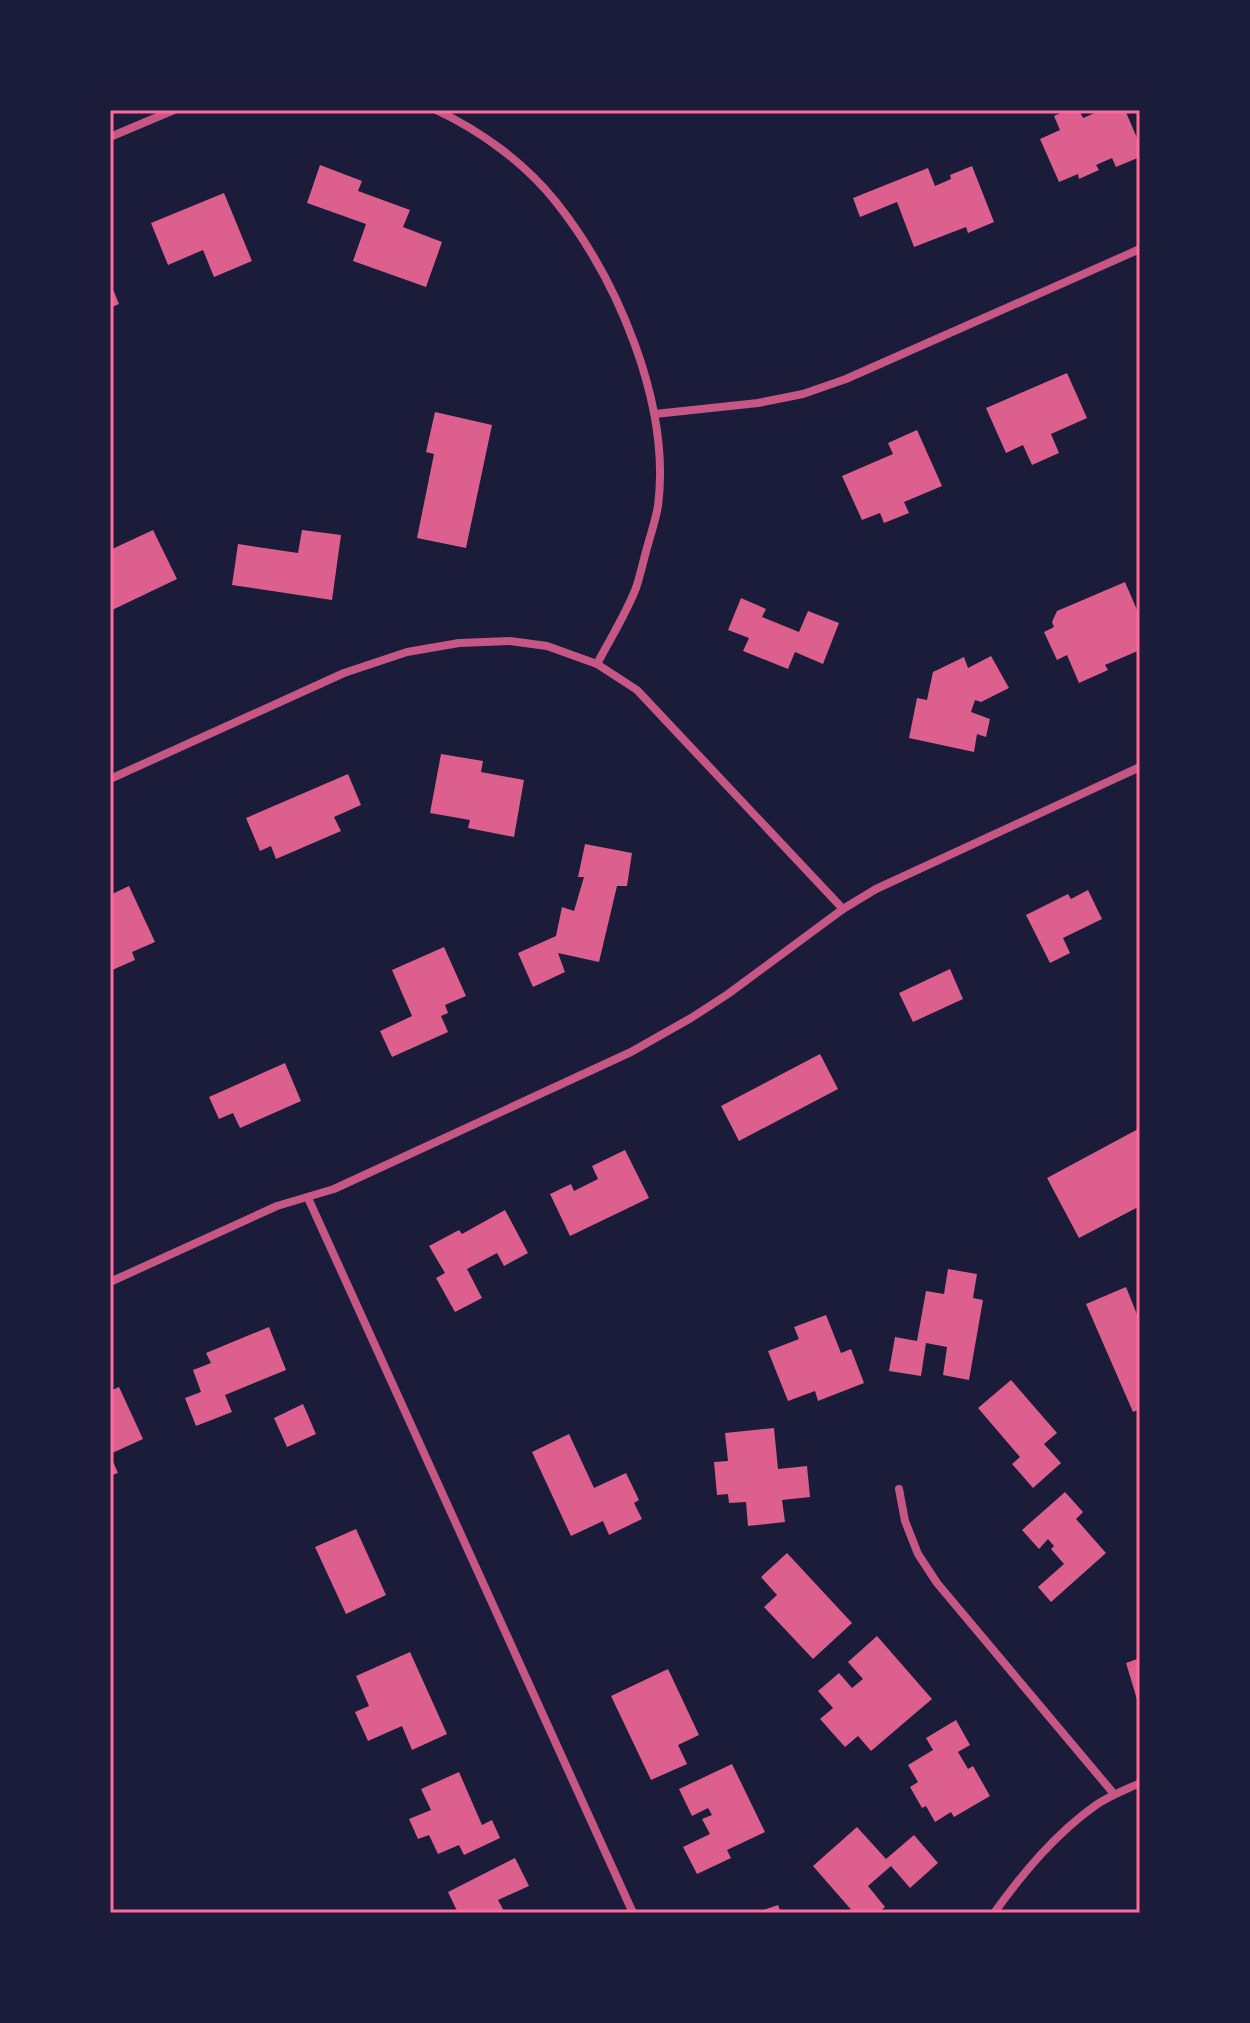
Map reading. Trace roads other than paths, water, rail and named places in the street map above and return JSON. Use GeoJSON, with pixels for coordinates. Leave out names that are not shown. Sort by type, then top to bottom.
{"type":"FeatureCollection","features":[{"type":"Feature","properties":{"kind":"street"},"geometry":{"type":"LineString","coordinates":[[110,137],[174,110]]}},
{"type":"Feature","properties":{"kind":"street"},"geometry":{"type":"LineString","coordinates":[[436,110],[478,132],[519,164],[555,201],[587,247],[621,312],[640,361],[655,414],[660,461],[658,508],[635,589],[597,664]]}},
{"type":"Feature","properties":{"kind":"street"},"geometry":{"type":"LineString","coordinates":[[460,122],[467,110]]}},
{"type":"Feature","properties":{"kind":"street"},"geometry":{"type":"LineString","coordinates":[[655,414],[758,403],[803,394],[846,379],[1140,249]]}},
{"type":"Feature","properties":{"kind":"street"},"geometry":{"type":"LineString","coordinates":[[110,779],[344,673],[407,652],[459,643],[510,641],[547,646],[597,664],[637,690],[843,909]]}},
{"type":"Feature","properties":{"kind":"street"},"geometry":{"type":"LineString","coordinates":[[110,1282],[277,1206],[334,1189],[631,1052],[728,994],[843,909],[876,889],[1140,767]]}},
{"type":"Feature","properties":{"kind":"street"},"geometry":{"type":"LineString","coordinates":[[308,1198],[633,1913]]}},
{"type":"Feature","properties":{"kind":"street"},"geometry":{"type":"LineString","coordinates":[[899,1489],[905,1521],[918,1554],[937,1583],[1114,1794]]}},
{"type":"Feature","properties":{"kind":"street"},"geometry":{"type":"LineString","coordinates":[[994,1913],[1016,1882],[1056,1839],[1114,1794],[1140,1783]]}}]}
